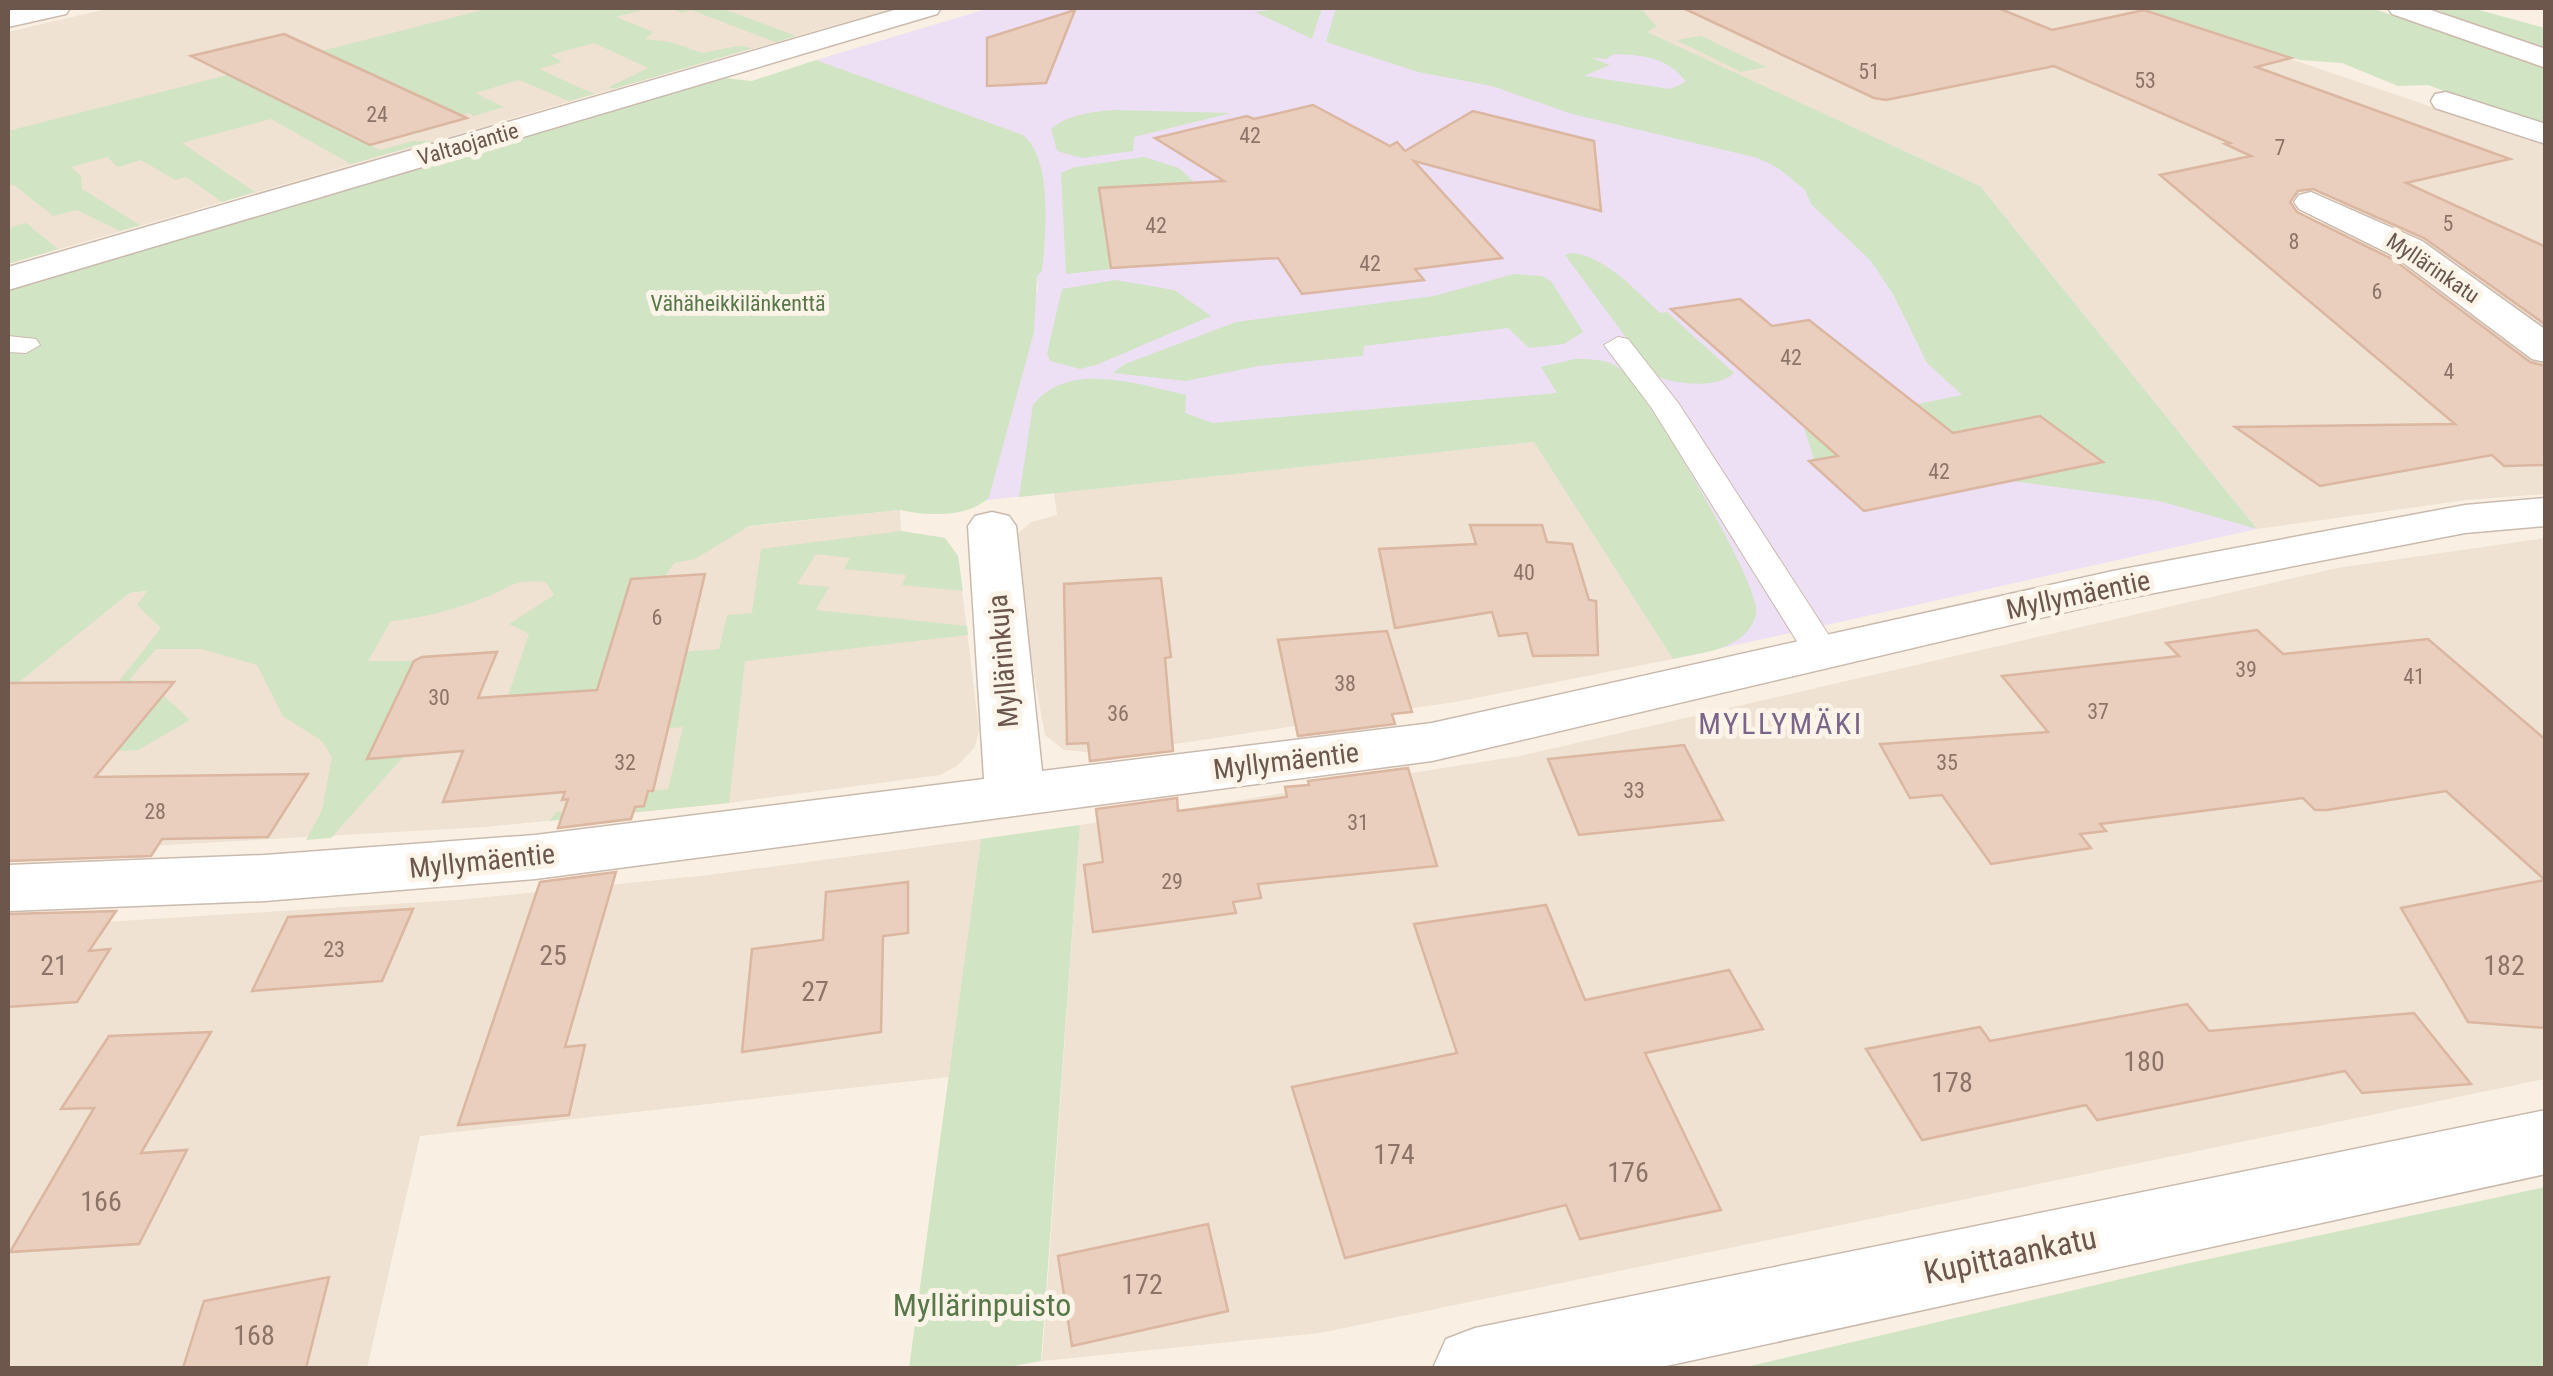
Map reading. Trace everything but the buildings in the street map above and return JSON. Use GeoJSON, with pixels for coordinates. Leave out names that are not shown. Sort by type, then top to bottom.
{"type":"FeatureCollection","features":[{"type":"Feature","properties":{"kind":"street"},"geometry":{"type":"LineString","coordinates":[[8,19],[56,8]]}},
{"type":"Feature","properties":{"kind":"street","name":"Valtaojantie"},"geometry":{"type":"LineString","coordinates":[[8,280],[928,8]]}},
{"type":"Feature","properties":{"kind":"street"},"geometry":{"type":"LineString","coordinates":[[2403,8],[2546,59]]}},
{"type":"Feature","properties":{"kind":"street"},"geometry":{"type":"LineString","coordinates":[[2446,101],[2546,135]]}},
{"type":"Feature","properties":{"kind":"street","name":"Myllärinkatu"},"geometry":{"type":"LineString","coordinates":[[2311,202],[2409,249],[2546,350]]}},
{"type":"Feature","properties":{"kind":"street","name":"Myllymäentie"},"geometry":{"type":"LineString","coordinates":[[8,888],[428,867],[1015,797],[1432,742],[2132,582],[2464,519],[2546,512]]}},
{"type":"Feature","properties":{"kind":"street","name":"Myllärinkuja"},"geometry":{"type":"LineString","coordinates":[[992,526],[1015,797]]}},
{"type":"Feature","properties":{"kind":"street","name":"Kupittaankatu"},"geometry":{"type":"LineString","coordinates":[[1475,1368],[2546,1142]]}},
{"type":"Feature","properties":{"kind":"lane"},"geometry":{"type":"LineString","coordinates":[[1618,345],[1664,404],[1821,652]]}},
{"type":"Feature","properties":{"kind":"shaded area"},"geometry":{"type":"Polygon","coordinates":[[[111,8],[894,8],[8,264],[8,32],[111,8]]]}},
{"type":"Feature","properties":{"kind":"shaded area"},"geometry":{"type":"Polygon","coordinates":[[[990,8],[1593,8],[1980,186],[2257,529],[1673,659],[1534,442],[978,501],[1038,288],[1024,140],[816,60],[990,8]]]}},
{"type":"Feature","properties":{"kind":"shaded area"},"geometry":{"type":"Polygon","coordinates":[[[1593,8],[2140,8],[2545,145],[2545,332],[2342,209],[2338,197],[2317,183],[2250,201],[2350,231],[2425,273],[2545,366],[2545,494],[2467,500],[2257,529],[1980,186],[1593,8]]]}},
{"type":"Feature","properties":{"kind":"shaded area"},"geometry":{"type":"Polygon","coordinates":[[[1534,442],[1673,659],[1461,701],[1108,754],[1064,750],[1045,735],[1025,627],[1015,536],[1031,522],[1057,515],[1054,493],[1534,442]]]}},
{"type":"Feature","properties":{"kind":"shaded area"},"geometry":{"type":"Polygon","coordinates":[[[900,510],[901,531],[945,538],[958,556],[979,730],[975,747],[957,766],[940,775],[729,803],[485,827],[8,854],[8,593],[75,599],[900,510]]]}},
{"type":"Feature","properties":{"kind":"shaded area"},"geometry":{"type":"Polygon","coordinates":[[[2545,538],[2545,1079],[1320,1333],[1042,1361],[1080,825],[1520,756],[2337,568],[2545,538]]]}},
{"type":"Feature","properties":{"kind":"shaded area"},"geometry":{"type":"Polygon","coordinates":[[[981,839],[949,1077],[420,1136],[367,1368],[8,1368],[8,928],[457,900],[708,875],[981,839]]]}},
{"type":"Feature","properties":{"kind":"green space"},"geometry":{"type":"Polygon","coordinates":[[[490,8],[650,8],[616,17],[653,32],[645,39],[671,42],[702,53],[738,46],[753,48],[613,89],[609,87],[648,68],[594,43],[550,55],[562,62],[539,69],[594,94],[569,101],[519,80],[475,93],[504,107],[474,116],[469,113],[366,143],[380,150],[413,141],[432,141],[351,164],[271,119],[182,143],[255,192],[222,202],[186,177],[175,180],[141,160],[118,167],[107,157],[71,167],[81,176],[82,189],[140,225],[120,231],[77,210],[53,216],[14,185],[8,186],[8,131],[490,8]]]}},
{"type":"Feature","properties":{"kind":"green space"},"geometry":{"type":"Polygon","coordinates":[[[670,8],[731,8],[726,10],[796,36],[775,42],[691,10],[682,13],[670,8]]]}},
{"type":"Feature","properties":{"kind":"green space"},"geometry":{"type":"Polygon","coordinates":[[[1322,8],[1312,39],[1255,12],[1322,8]]]}},
{"type":"Feature","properties":{"kind":"green space"},"geometry":{"type":"Polygon","coordinates":[[[1336,8],[1640,8],[1657,26],[1647,32],[1980,186],[2257,529],[2159,501],[2012,481],[2102,462],[2040,416],[1814,460],[1804,427],[1962,395],[1927,363],[1893,294],[1871,261],[1811,204],[1805,190],[1758,158],[1572,114],[1492,86],[1418,72],[1326,42],[1336,8]],[[1614,54],[1606,59],[1592,58],[1610,65],[1584,76],[1670,89],[1686,82],[1663,62],[1614,54]]]}},
{"type":"Feature","properties":{"kind":"green space"},"geometry":{"type":"Polygon","coordinates":[[[2140,8],[2371,8],[2545,66],[2545,129],[2428,85],[2398,86],[2342,63],[2300,60],[2140,8]]]}},
{"type":"Feature","properties":{"kind":"green space"},"geometry":{"type":"Polygon","coordinates":[[[2434,8],[2472,8],[2545,28],[2545,53],[2475,29],[2434,8]]]}},
{"type":"Feature","properties":{"kind":"green space"},"geometry":{"type":"Polygon","coordinates":[[[1701,36],[1766,67],[1741,72],[1676,40],[1701,36]]]}},
{"type":"Feature","properties":{"kind":"green space","name":"Vähäheikkilänkenttä"},"geometry":{"type":"Polygon","coordinates":[[[816,60],[1023,135],[1039,161],[1046,218],[1034,332],[989,497],[971,509],[947,514],[900,510],[749,526],[695,559],[674,563],[608,658],[719,649],[727,615],[752,613],[761,549],[901,531],[945,538],[958,556],[963,591],[902,585],[906,575],[844,569],[850,558],[816,554],[797,584],[829,587],[816,610],[967,626],[968,635],[745,661],[729,803],[549,821],[556,812],[644,806],[648,791],[668,789],[683,727],[555,736],[532,694],[508,696],[529,634],[509,624],[554,595],[546,582],[535,581],[514,584],[451,610],[391,621],[368,661],[413,661],[404,682],[404,756],[331,838],[306,840],[322,810],[332,757],[322,741],[283,716],[257,665],[201,649],[156,649],[129,680],[149,682],[139,693],[163,695],[190,720],[138,750],[81,753],[44,776],[161,628],[137,605],[147,591],[129,593],[8,691],[8,288],[715,77],[752,81],[816,60]]]}},
{"type":"Feature","properties":{"kind":"green space"},"geometry":{"type":"Polygon","coordinates":[[[1113,110],[1231,113],[1134,137],[1133,151],[1082,158],[1057,151],[1051,129],[1073,117],[1113,110]]]}},
{"type":"Feature","properties":{"kind":"green space"},"geometry":{"type":"Polygon","coordinates":[[[1144,157],[1179,168],[1195,183],[1099,188],[1111,269],[1066,274],[1061,173],[1075,167],[1144,157]]]}},
{"type":"Feature","properties":{"kind":"green space"},"geometry":{"type":"Polygon","coordinates":[[[26,223],[58,249],[8,264],[8,228],[26,223]]]}},
{"type":"Feature","properties":{"kind":"green space"},"geometry":{"type":"Polygon","coordinates":[[[1572,253],[1596,261],[1619,276],[1660,313],[1667,312],[1734,373],[1718,381],[1696,384],[1654,375],[1565,255],[1572,253]]]}},
{"type":"Feature","properties":{"kind":"green space"},"geometry":{"type":"Polygon","coordinates":[[[1514,274],[1542,276],[1551,281],[1583,332],[1564,344],[1529,348],[1508,328],[1364,346],[1363,356],[1258,366],[1186,381],[1113,373],[1125,364],[1236,322],[1434,296],[1514,274]]]}},
{"type":"Feature","properties":{"kind":"green space"},"geometry":{"type":"Polygon","coordinates":[[[1115,280],[1174,290],[1211,316],[1096,365],[1080,369],[1050,361],[1047,353],[1062,289],[1115,280]]]}},
{"type":"Feature","properties":{"kind":"green space"},"geometry":{"type":"Polygon","coordinates":[[[1575,359],[1608,362],[1625,373],[1702,493],[1753,597],[1756,614],[1751,626],[1734,642],[1673,659],[1534,442],[1019,497],[1033,405],[1048,391],[1065,383],[1084,379],[1126,381],[1186,395],[1185,413],[1213,423],[1557,393],[1541,367],[1575,359]]]}},
{"type":"Feature","properties":{"kind":"green space","name":"Myllärinpuisto"},"geometry":{"type":"Polygon","coordinates":[[[1080,825],[1041,1361],[1003,1368],[909,1368],[981,839],[1080,825]]]}},
{"type":"Feature","properties":{"kind":"green space"},"geometry":{"type":"Polygon","coordinates":[[[2545,1187],[2545,1368],[1742,1368],[2185,1264],[2545,1187]]]}},
{"type":"Feature","properties":{"kind":"district","name":"MYLLYMÄKI"},"geometry":{"type":"Point","coordinates":[1781,723]}}]}
